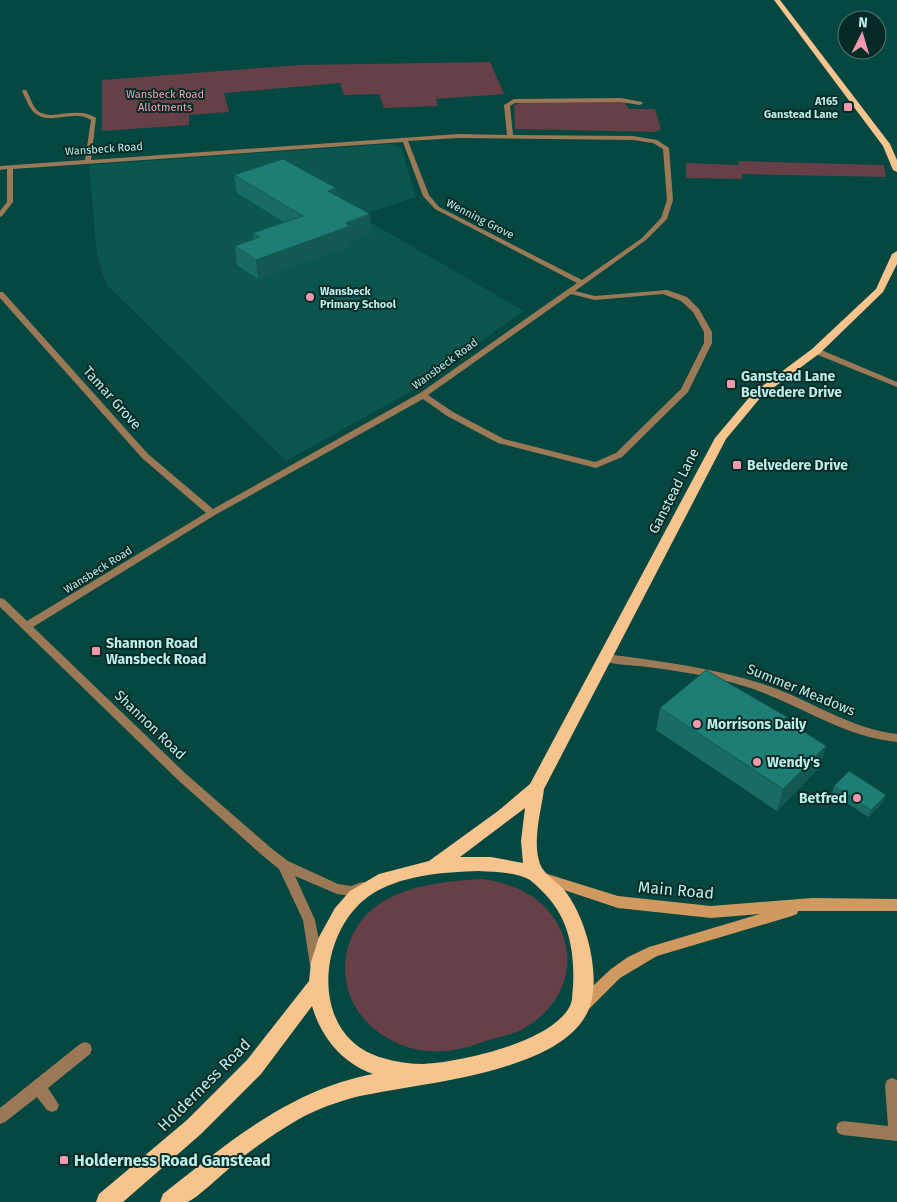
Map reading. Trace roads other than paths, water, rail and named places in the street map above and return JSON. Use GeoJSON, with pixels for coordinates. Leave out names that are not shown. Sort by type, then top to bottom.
{"type":"FeatureCollection","features":[{"type":"Feature","properties":{"kind":"highway"},"geometry":{"type":"LineString","coordinates":[[778,0],[887,146],[897,170]]}},
{"type":"Feature","properties":{"kind":"highway","name":"Ganstead Lane"},"geometry":{"type":"LineString","coordinates":[[541,877],[534,870],[530,849],[529,831],[536,789],[721,438],[757,395],[816,351],[880,290],[897,254]]}},
{"type":"Feature","properties":{"kind":"highway","name":"Ganstead Lane"},"geometry":{"type":"LineString","coordinates":[[433,868],[504,816],[536,789]]}},
{"type":"Feature","properties":{"kind":"highway"},"geometry":{"type":"LineString","coordinates":[[171,1202],[259,1131],[282,1117],[342,1091],[428,1074],[508,1058],[539,1045],[569,1022],[580,1008],[584,972],[580,943],[560,898],[541,877],[522,869],[488,863],[433,868],[382,880],[354,897],[337,919],[328,938],[318,980],[328,1022],[337,1037],[351,1052],[381,1067],[428,1074]]}},
{"type":"Feature","properties":{"kind":"highway","name":"Holderness Road"},"geometry":{"type":"LineString","coordinates":[[108,1202],[194,1127],[254,1067],[318,980]]}},
{"type":"Feature","properties":{"kind":"main road","name":"Main Road"},"geometry":{"type":"LineString","coordinates":[[541,877],[602,899],[650,907],[711,912],[812,904],[897,905]]}},
{"type":"Feature","properties":{"kind":"main road","name":"Main Road"},"geometry":{"type":"LineString","coordinates":[[580,1008],[608,977],[635,960],[654,951],[812,904]]}},
{"type":"Feature","properties":{"kind":"street"},"geometry":{"type":"LineString","coordinates":[[24,91],[35,111],[41,115],[90,114],[94,119],[88,162]]}},
{"type":"Feature","properties":{"kind":"street"},"geometry":{"type":"LineString","coordinates":[[510,135],[507,105],[514,101],[621,100],[640,103]]}},
{"type":"Feature","properties":{"kind":"street","name":"Wansbeck Road"},"geometry":{"type":"LineString","coordinates":[[0,168],[405,140],[510,135],[633,138],[655,141],[666,148],[670,200],[664,220],[644,239],[572,292],[484,350],[423,395],[212,514],[27,626]]}},
{"type":"Feature","properties":{"kind":"street","name":"Wenning Grove"},"geometry":{"type":"LineString","coordinates":[[405,140],[426,196],[436,208],[583,283]]}},
{"type":"Feature","properties":{"kind":"street"},"geometry":{"type":"LineString","coordinates":[[0,215],[10,202],[10,167]]}},
{"type":"Feature","properties":{"kind":"street"},"geometry":{"type":"LineString","coordinates":[[423,395],[450,414],[501,441],[596,465],[619,455],[685,390],[708,343],[708,332],[696,311],[684,299],[664,292],[595,298],[572,292]]}},
{"type":"Feature","properties":{"kind":"street","name":"Tamar Grove"},"geometry":{"type":"LineString","coordinates":[[0,294],[145,456],[212,514]]}},
{"type":"Feature","properties":{"kind":"street"},"geometry":{"type":"LineString","coordinates":[[816,351],[897,385]]}},
{"type":"Feature","properties":{"kind":"street","name":"Shannon Road"},"geometry":{"type":"LineString","coordinates":[[0,601],[182,777],[284,865],[337,889],[351,891],[382,880]]}},
{"type":"Feature","properties":{"kind":"street","name":"Summer Meadows"},"geometry":{"type":"LineString","coordinates":[[605,658],[711,672],[766,689],[886,738],[897,738]]}},
{"type":"Feature","properties":{"kind":"street","name":"Shannon Road"},"geometry":{"type":"LineString","coordinates":[[284,865],[309,920],[318,980]]}},
{"type":"Feature","properties":{"kind":"street"},"geometry":{"type":"LineString","coordinates":[[0,1117],[85,1049]]}},
{"type":"Feature","properties":{"kind":"street"},"geometry":{"type":"LineString","coordinates":[[843,1128],[897,1135],[892,1085]]}},
{"type":"Feature","properties":{"kind":"street"},"geometry":{"type":"LineString","coordinates":[[38,1087],[52,1105]]}},
{"type":"Feature","properties":{"kind":"place","name":"A165 Ganstead Lane"},"geometry":{"type":"Point","coordinates":[848,107]}},
{"type":"Feature","properties":{"kind":"place","name":"Wansbeck Primary School"},"geometry":{"type":"Point","coordinates":[310,297]}},
{"type":"Feature","properties":{"kind":"place","name":"Ganstead Lane Belvedere Drive"},"geometry":{"type":"Point","coordinates":[731,384]}},
{"type":"Feature","properties":{"kind":"place","name":"Belvedere Drive"},"geometry":{"type":"Point","coordinates":[737,465]}},
{"type":"Feature","properties":{"kind":"place","name":"Shannon Road Wansbeck Road"},"geometry":{"type":"Point","coordinates":[96,651]}},
{"type":"Feature","properties":{"kind":"place","name":"Morrisons Daily"},"geometry":{"type":"Point","coordinates":[697,724]}},
{"type":"Feature","properties":{"kind":"place","name":"Wendy's"},"geometry":{"type":"Point","coordinates":[757,762]}},
{"type":"Feature","properties":{"kind":"place","name":"Betfred"},"geometry":{"type":"Point","coordinates":[857,798]}},
{"type":"Feature","properties":{"kind":"place","name":"Holderness Road Ganstead"},"geometry":{"type":"Point","coordinates":[64,1160]}},
{"type":"Feature","properties":{"kind":"park label","name":"Wansbeck Road Allotments"},"geometry":{"type":"Point","coordinates":[165,100]}}]}
